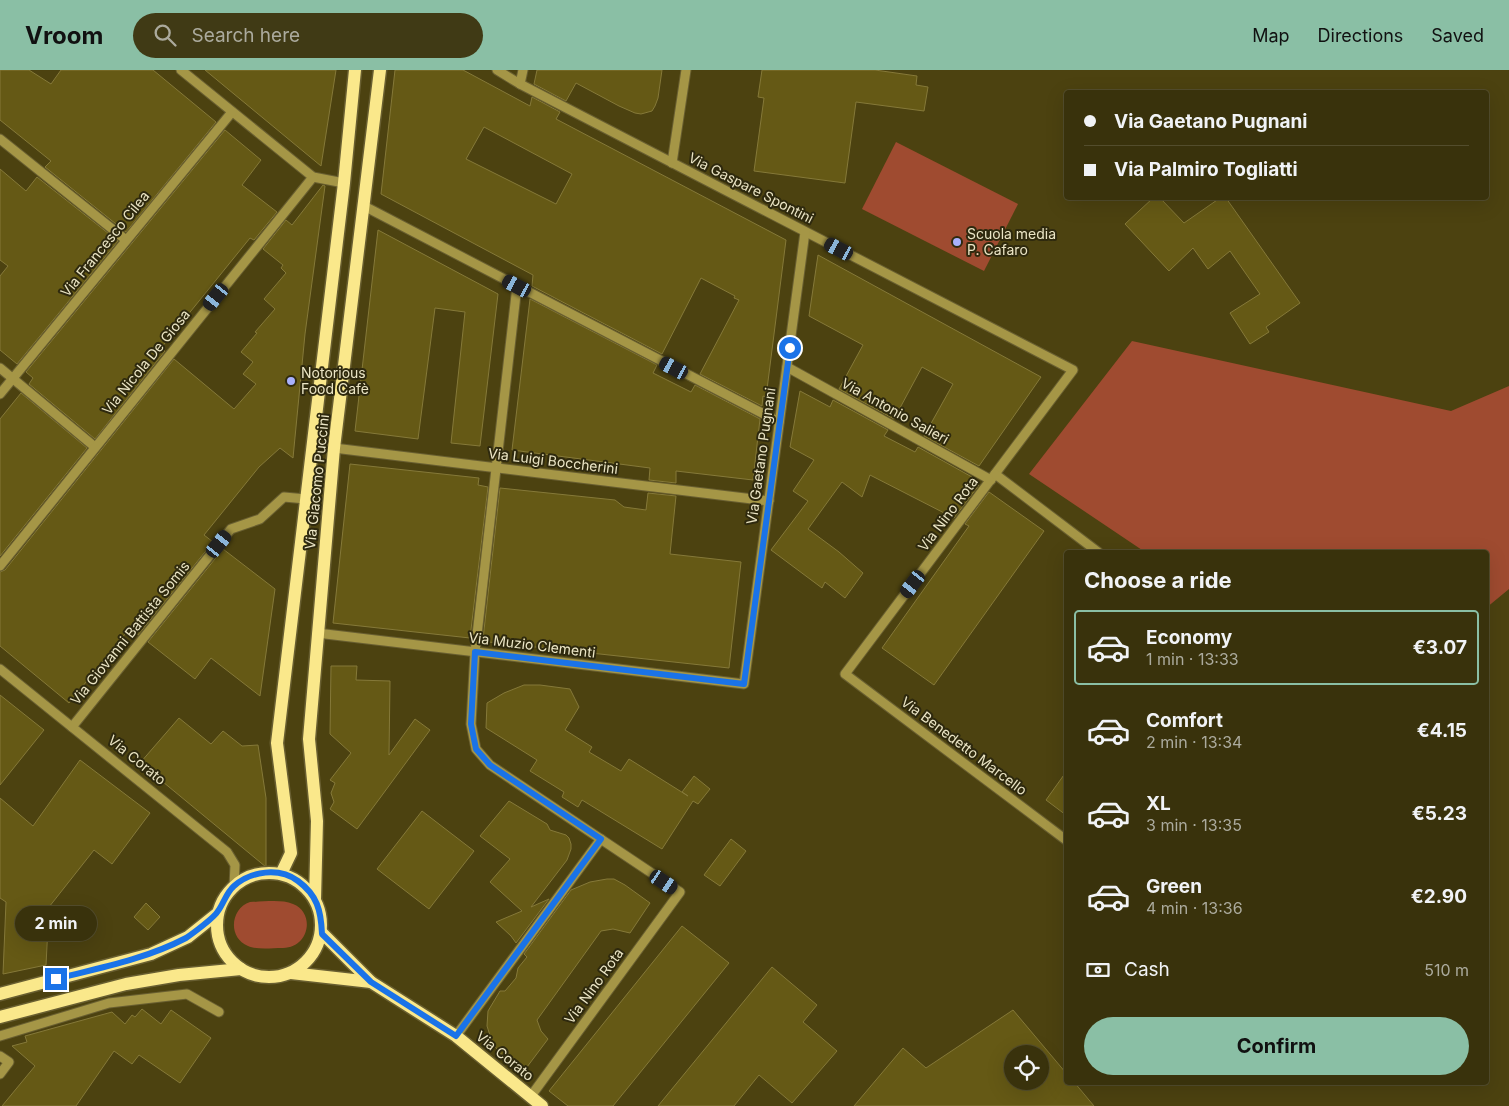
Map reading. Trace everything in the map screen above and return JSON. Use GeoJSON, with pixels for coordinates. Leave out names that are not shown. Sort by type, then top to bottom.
{"type":"FeatureCollection","features":[{"type":"Feature","properties":{"kind":"main road","name":"Via Giacomo Puccini"},"geometry":{"type":"LineString","coordinates":[[281,874],[291,852],[277,743],[344,184],[355,70]]}},
{"type":"Feature","properties":{"kind":"main road","name":"Via Giacomo Puccini"},"geometry":{"type":"LineString","coordinates":[[316,899],[316,821],[308,739],[334,448],[380,70]]}},
{"type":"Feature","properties":{"kind":"main road"},"geometry":{"type":"LineString","coordinates":[[0,994],[151,954],[188,937],[218,913],[224,898],[234,886],[246,878],[259,873],[270,872],[295,879],[307,888],[316,899],[321,916],[322,934],[316,950],[305,964],[291,973]]}},
{"type":"Feature","properties":{"kind":"main road","name":"Via Corato"},"geometry":{"type":"LineString","coordinates":[[218,913],[217,928],[220,944],[228,959],[241,969],[257,976],[274,977],[291,973],[371,982]]}},
{"type":"Feature","properties":{"kind":"main road","name":"Via Corato"},"geometry":{"type":"LineString","coordinates":[[322,934],[371,982],[456,1036],[542,1106]]}},
{"type":"Feature","properties":{"kind":"main road"},"geometry":{"type":"LineString","coordinates":[[0,1017],[126,984],[179,975],[241,969]]}},
{"type":"Feature","properties":{"kind":"street"},"geometry":{"type":"LineString","coordinates":[[181,70],[313,177],[344,184]]}},
{"type":"Feature","properties":{"kind":"street","name":"Via Gaspare Spontini"},"geometry":{"type":"LineString","coordinates":[[497,70],[520,84],[1073,370]]}},
{"type":"Feature","properties":{"kind":"street"},"geometry":{"type":"LineString","coordinates":[[520,84],[523,70]]}},
{"type":"Feature","properties":{"kind":"street"},"geometry":{"type":"LineString","coordinates":[[672,163],[686,70]]}},
{"type":"Feature","properties":{"kind":"street","name":"Via Francesco Cilea"},"geometry":{"type":"LineString","coordinates":[[0,394],[232,112]]}},
{"type":"Feature","properties":{"kind":"street"},"geometry":{"type":"LineString","coordinates":[[0,139],[126,240]]}},
{"type":"Feature","properties":{"kind":"street","name":"Via Nicola De Giosa"},"geometry":{"type":"LineString","coordinates":[[0,566],[313,177]]}},
{"type":"Feature","properties":{"kind":"street"},"geometry":{"type":"LineString","coordinates":[[364,206],[779,422]]}},
{"type":"Feature","properties":{"kind":"street","name":"Via Gaetano Pugnani"},"geometry":{"type":"LineString","coordinates":[[744,684],[806,232]]}},
{"type":"Feature","properties":{"kind":"street"},"geometry":{"type":"LineString","coordinates":[[456,1036],[601,839],[490,765],[476,749],[471,724],[475,652],[517,286]]}},
{"type":"Feature","properties":{"kind":"street","name":"Via Antonio Salieri"},"geometry":{"type":"LineString","coordinates":[[787,367],[993,477],[1095,550]]}},
{"type":"Feature","properties":{"kind":"street"},"geometry":{"type":"LineString","coordinates":[[0,368],[95,447]]}},
{"type":"Feature","properties":{"kind":"street","name":"Via Nino Rota"},"geometry":{"type":"LineString","coordinates":[[846,674],[1073,370]]}},
{"type":"Feature","properties":{"kind":"street","name":"Via Luigi Boccherini"},"geometry":{"type":"LineString","coordinates":[[334,448],[769,501]]}},
{"type":"Feature","properties":{"kind":"street","name":"Via Giovanni Battista Somis"},"geometry":{"type":"LineString","coordinates":[[72,727],[231,529],[260,519],[284,497],[306,500]]}},
{"type":"Feature","properties":{"kind":"street","name":"Via Muzio Clementi"},"geometry":{"type":"LineString","coordinates":[[317,633],[744,684]]}},
{"type":"Feature","properties":{"kind":"street","name":"Via Corato"},"geometry":{"type":"LineString","coordinates":[[0,669],[227,852],[235,865],[234,886]]}},
{"type":"Feature","properties":{"kind":"street","name":"Via Benedetto Marcello"},"geometry":{"type":"LineString","coordinates":[[846,674],[1064,838]]}},
{"type":"Feature","properties":{"kind":"street","name":"Via Nino Rota"},"geometry":{"type":"LineString","coordinates":[[531,1096],[680,892],[601,839]]}},
{"type":"Feature","properties":{"kind":"street"},"geometry":{"type":"LineString","coordinates":[[0,1036],[110,1003],[187,994],[219,1012]]}},
{"type":"Feature","properties":{"kind":"street"},"geometry":{"type":"LineString","coordinates":[[0,1056],[9,1062],[0,1074]]}},
{"type":"Feature","properties":{"kind":"shaded area"},"geometry":{"type":"Polygon","coordinates":[[[896,142],[1018,204],[984,271],[862,209],[896,142]]]}},
{"type":"Feature","properties":{"kind":"shaded area"},"geometry":{"type":"Polygon","coordinates":[[[1132,341],[1451,411],[1509,386],[1509,589],[1489,606],[1489,550],[1142,550],[1029,474],[1132,341]]]}},
{"type":"Feature","properties":{"kind":"shaded area"},"geometry":{"type":"Polygon","coordinates":[[[272,901],[293,904],[305,915],[307,922],[303,937],[291,947],[282,948],[256,948],[241,942],[234,930],[235,916],[244,905],[250,902],[272,901]]]}},
{"type":"Feature","properties":{"kind":"building"},"geometry":{"type":"Polygon","coordinates":[[[0,70],[29,70],[51,84],[61,70],[153,70],[216,122],[126,232],[45,167],[51,161],[0,120],[0,70]]]}},
{"type":"Feature","properties":{"kind":"building"},"geometry":{"type":"Polygon","coordinates":[[[205,70],[336,70],[321,166],[205,70]]]}},
{"type":"Feature","properties":{"kind":"building"},"geometry":{"type":"Polygon","coordinates":[[[395,70],[463,70],[530,106],[532,97],[560,112],[556,119],[786,240],[766,397],[763,396],[762,406],[700,374],[739,300],[734,298],[735,296],[701,278],[662,354],[532,286],[533,275],[381,194],[395,70]],[[484,127],[466,159],[556,204],[572,174],[484,127]]]}},
{"type":"Feature","properties":{"kind":"building"},"geometry":{"type":"Polygon","coordinates":[[[537,70],[662,70],[655,106],[652,111],[641,114],[619,106],[576,83],[566,101],[534,84],[537,70]]]}},
{"type":"Feature","properties":{"kind":"building"},"geometry":{"type":"Polygon","coordinates":[[[762,70],[875,70],[917,76],[916,85],[928,87],[924,111],[856,102],[845,183],[754,171],[764,98],[758,97],[762,70]]]}},
{"type":"Feature","properties":{"kind":"building"},"geometry":{"type":"Polygon","coordinates":[[[225,130],[261,160],[242,185],[277,212],[254,240],[250,238],[161,348],[165,351],[95,439],[29,384],[33,378],[26,372],[225,130]]]}},
{"type":"Feature","properties":{"kind":"building"},"geometry":{"type":"Polygon","coordinates":[[[0,169],[26,191],[37,177],[118,241],[17,364],[0,350],[0,276],[8,266],[0,260],[0,169]]]}},
{"type":"Feature","properties":{"kind":"building"},"geometry":{"type":"Polygon","coordinates":[[[323,185],[325,186],[305,334],[293,458],[280,448],[259,467],[204,535],[213,542],[138,635],[130,628],[69,703],[0,646],[0,572],[5,570],[174,359],[234,409],[256,384],[243,374],[253,362],[241,352],[275,309],[264,299],[286,273],[281,268],[283,265],[263,249],[286,220],[292,225],[323,185]]]}},
{"type":"Feature","properties":{"kind":"building"},"geometry":{"type":"Polygon","coordinates":[[[1151,200],[1162,200],[1184,223],[1217,200],[1227,200],[1300,303],[1266,327],[1269,332],[1250,344],[1230,313],[1260,294],[1230,251],[1208,269],[1193,248],[1169,271],[1125,224],[1151,200]]]}},
{"type":"Feature","properties":{"kind":"building"},"geometry":{"type":"Polygon","coordinates":[[[378,230],[498,294],[480,446],[451,443],[465,312],[435,308],[418,439],[355,431],[378,230]]]}},
{"type":"Feature","properties":{"kind":"building"},"geometry":{"type":"Polygon","coordinates":[[[818,255],[1041,377],[979,466],[924,436],[953,384],[922,367],[894,419],[839,389],[863,345],[809,316],[818,255]]]}},
{"type":"Feature","properties":{"kind":"building"},"geometry":{"type":"Polygon","coordinates":[[[530,299],[657,365],[653,373],[691,392],[695,385],[760,419],[753,480],[676,471],[676,483],[649,480],[650,468],[512,450],[530,299]]]}},
{"type":"Feature","properties":{"kind":"building"},"geometry":{"type":"Polygon","coordinates":[[[800,391],[830,407],[833,400],[888,430],[884,436],[915,452],[918,447],[972,477],[971,479],[979,485],[954,518],[870,475],[862,497],[842,482],[808,529],[863,573],[845,598],[825,582],[822,588],[771,550],[808,501],[793,491],[814,460],[790,447],[800,391]]]}},
{"type":"Feature","properties":{"kind":"building"},"geometry":{"type":"Polygon","coordinates":[[[21,393],[87,448],[0,556],[0,419],[21,393]]]}},
{"type":"Feature","properties":{"kind":"building"},"geometry":{"type":"Polygon","coordinates":[[[350,464],[479,478],[478,485],[488,487],[470,638],[333,623],[350,464]]]}},
{"type":"Feature","properties":{"kind":"building"},"geometry":{"type":"Polygon","coordinates":[[[500,488],[615,500],[624,507],[646,510],[648,493],[676,496],[670,554],[741,562],[729,668],[489,642],[490,640],[483,639],[500,488]]]}},
{"type":"Feature","properties":{"kind":"building"},"geometry":{"type":"Polygon","coordinates":[[[989,492],[1044,531],[934,685],[882,648],[969,526],[965,524],[989,492]]]}},
{"type":"Feature","properties":{"kind":"building"},"geometry":{"type":"Polygon","coordinates":[[[223,549],[275,589],[260,696],[211,658],[195,679],[148,642],[223,549]]]}},
{"type":"Feature","properties":{"kind":"building"},"geometry":{"type":"Polygon","coordinates":[[[331,666],[357,666],[356,680],[390,681],[389,755],[415,719],[430,730],[357,829],[330,809],[334,802],[331,793],[335,783],[330,780],[351,753],[330,734],[331,666]]]}},
{"type":"Feature","properties":{"kind":"building"},"geometry":{"type":"Polygon","coordinates":[[[524,685],[570,689],[579,707],[565,730],[592,747],[589,752],[621,771],[629,759],[688,796],[682,792],[694,776],[710,789],[698,804],[693,801],[662,849],[582,800],[578,807],[562,797],[564,792],[530,771],[537,760],[486,728],[487,703],[504,693],[524,685]]]}},
{"type":"Feature","properties":{"kind":"building"},"geometry":{"type":"Polygon","coordinates":[[[0,695],[44,730],[0,785],[0,695]]]}},
{"type":"Feature","properties":{"kind":"building"},"geometry":{"type":"Polygon","coordinates":[[[179,718],[211,744],[223,731],[242,746],[258,745],[266,798],[266,867],[140,763],[179,718]]]}},
{"type":"Feature","properties":{"kind":"building"},"geometry":{"type":"Polygon","coordinates":[[[80,760],[150,813],[112,864],[94,850],[49,907],[46,965],[3,974],[6,902],[0,898],[0,798],[33,826],[80,760]]]}},
{"type":"Feature","properties":{"kind":"building"},"geometry":{"type":"Polygon","coordinates":[[[1064,775],[1064,814],[1046,800],[1064,775]]]}},
{"type":"Feature","properties":{"kind":"building"},"geometry":{"type":"Polygon","coordinates":[[[509,801],[547,824],[550,830],[566,835],[571,844],[567,860],[531,907],[549,899],[516,943],[496,922],[522,911],[490,882],[510,859],[480,836],[509,801]]]}},
{"type":"Feature","properties":{"kind":"building"},"geometry":{"type":"Polygon","coordinates":[[[422,811],[474,851],[429,909],[377,869],[422,811]]]}},
{"type":"Feature","properties":{"kind":"building"},"geometry":{"type":"Polygon","coordinates":[[[731,839],[746,851],[720,886],[704,875],[731,839]]]}},
{"type":"Feature","properties":{"kind":"building"},"geometry":{"type":"Polygon","coordinates":[[[614,879],[625,885],[650,903],[630,933],[613,929],[601,931],[537,1020],[541,1031],[548,1039],[524,1071],[499,1052],[492,1042],[487,1026],[488,1011],[500,991],[505,991],[516,978],[518,968],[527,957],[524,954],[571,890],[590,882],[614,879]]]}},
{"type":"Feature","properties":{"kind":"building"},"geometry":{"type":"Polygon","coordinates":[[[146,903],[160,917],[148,930],[134,917],[146,903]]]}},
{"type":"Feature","properties":{"kind":"building"},"geometry":{"type":"Polygon","coordinates":[[[682,926],[729,963],[613,1106],[568,1106],[549,1091],[682,926]]]}},
{"type":"Feature","properties":{"kind":"building"},"geometry":{"type":"Polygon","coordinates":[[[772,967],[817,1005],[803,1022],[837,1051],[792,1103],[759,1075],[734,1106],[658,1106],[772,967]]]}},
{"type":"Feature","properties":{"kind":"building"},"geometry":{"type":"Polygon","coordinates":[[[142,1009],[161,1024],[171,1010],[211,1038],[180,1083],[139,1055],[132,1064],[114,1051],[76,1106],[2,1106],[35,1066],[12,1046],[27,1042],[25,1036],[112,1012],[125,1024],[132,1015],[135,1017],[142,1009]]]}},
{"type":"Feature","properties":{"kind":"building"},"geometry":{"type":"Polygon","coordinates":[[[1013,1010],[1042,1045],[1004,1045],[1004,1090],[1049,1090],[1049,1053],[1064,1071],[1064,1085],[1076,1085],[1094,1106],[854,1106],[903,1048],[926,1068],[1013,1010]]]}},
{"type":"Feature","properties":{"kind":"place","name":"Scuola media P. Cafaro"},"geometry":{"type":"Point","coordinates":[957,242]}},
{"type":"Feature","properties":{"kind":"place","name":"Notorious Food Cafè"},"geometry":{"type":"Point","coordinates":[291,381]}},
{"type":"Feature","properties":{"kind":"route"},"geometry":{"type":"LineString","coordinates":[[56,979],[151,954],[188,937],[218,913],[224,898],[234,886],[246,878],[259,873],[270,872],[295,879],[307,888],[316,899],[321,916],[322,934],[371,982],[456,1036],[601,839],[490,765],[476,749],[471,724],[475,652],[744,684],[790,348]]}}]}
